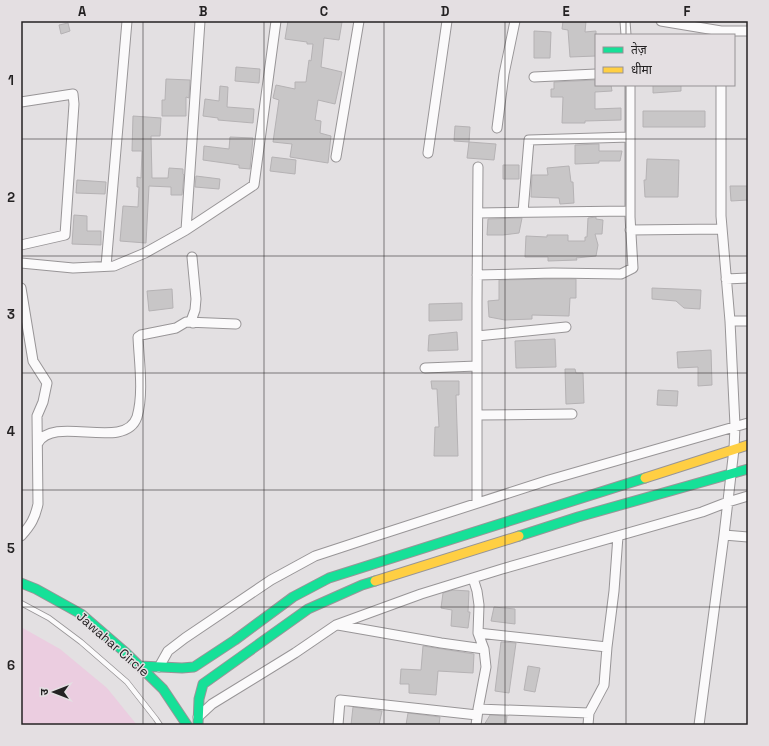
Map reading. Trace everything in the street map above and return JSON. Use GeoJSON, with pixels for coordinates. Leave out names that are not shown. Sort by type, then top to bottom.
{"type":"FeatureCollection","features":[{"type":"Feature","properties":{"kind":"street"},"geometry":{"type":"LineString","coordinates":[[106,266],[127,21]]}},
{"type":"Feature","properties":{"kind":"street"},"geometry":{"type":"LineString","coordinates":[[186,230],[200,21]]}},
{"type":"Feature","properties":{"kind":"street"},"geometry":{"type":"LineString","coordinates":[[21,263],[73,268],[114,266],[145,252],[186,230],[254,186],[276,21]]}},
{"type":"Feature","properties":{"kind":"street"},"geometry":{"type":"LineString","coordinates":[[336,157],[359,21]]}},
{"type":"Feature","properties":{"kind":"street"},"geometry":{"type":"LineString","coordinates":[[428,153],[447,21]]}},
{"type":"Feature","properties":{"kind":"street"},"geometry":{"type":"LineString","coordinates":[[497,128],[504,74],[515,21]]}},
{"type":"Feature","properties":{"kind":"street"},"geometry":{"type":"LineString","coordinates":[[625,21],[626,34]]}},
{"type":"Feature","properties":{"kind":"street"},"geometry":{"type":"LineString","coordinates":[[661,21],[721,33],[748,32]]}},
{"type":"Feature","properties":{"kind":"street"},"geometry":{"type":"LineString","coordinates":[[721,21],[721,33]]}},
{"type":"Feature","properties":{"kind":"street"},"geometry":{"type":"LineString","coordinates":[[534,77],[595,74]]}},
{"type":"Feature","properties":{"kind":"street"},"geometry":{"type":"LineString","coordinates":[[477,276],[552,273],[621,274],[632,268],[630,230],[630,86]]}},
{"type":"Feature","properties":{"kind":"street"},"geometry":{"type":"LineString","coordinates":[[699,725],[728,502],[735,426],[730,321],[721,216],[721,86]]}},
{"type":"Feature","properties":{"kind":"street"},"geometry":{"type":"LineString","coordinates":[[21,102],[73,94],[74,104],[65,235],[21,245]]}},
{"type":"Feature","properties":{"kind":"street"},"geometry":{"type":"LineString","coordinates":[[523,212],[529,140],[630,137]]}},
{"type":"Feature","properties":{"kind":"street"},"geometry":{"type":"LineString","coordinates":[[477,503],[478,166]]}},
{"type":"Feature","properties":{"kind":"street"},"geometry":{"type":"LineString","coordinates":[[478,213],[630,211]]}},
{"type":"Feature","properties":{"kind":"street"},"geometry":{"type":"LineString","coordinates":[[630,230],[722,229]]}},
{"type":"Feature","properties":{"kind":"street"},"geometry":{"type":"LineString","coordinates":[[192,257],[196,300],[195,310],[191,321],[193,323]]}},
{"type":"Feature","properties":{"kind":"street"},"geometry":{"type":"LineString","coordinates":[[726,279],[748,278]]}},
{"type":"Feature","properties":{"kind":"street"},"geometry":{"type":"LineString","coordinates":[[21,288],[33,361],[47,383],[43,402],[37,416],[38,504],[31,525],[21,536]]}},
{"type":"Feature","properties":{"kind":"street"},"geometry":{"type":"LineString","coordinates":[[730,321],[748,321]]}},
{"type":"Feature","properties":{"kind":"street"},"geometry":{"type":"LineString","coordinates":[[38,443],[41,437],[49,433],[114,433],[133,424],[136,417],[139,400],[138,337],[141,335],[176,328],[186,322],[236,324]]}},
{"type":"Feature","properties":{"kind":"street"},"geometry":{"type":"LineString","coordinates":[[477,336],[566,327]]}},
{"type":"Feature","properties":{"kind":"street"},"geometry":{"type":"LineString","coordinates":[[425,368],[477,366]]}},
{"type":"Feature","properties":{"kind":"street"},"geometry":{"type":"LineString","coordinates":[[478,415],[572,414]]}},
{"type":"Feature","properties":{"kind":"street"},"geometry":{"type":"LineString","coordinates":[[159,667],[168,651],[185,638],[271,580],[315,556],[549,480],[748,423]]}},
{"type":"Feature","properties":{"kind":"street"},"geometry":{"type":"LineString","coordinates":[[140,666],[182,668],[194,667],[235,640],[293,597],[329,578],[748,445]]}},
{"type":"Feature","properties":{"kind":"street"},"geometry":{"type":"LineString","coordinates":[[198,721],[199,699],[203,684],[308,609],[362,585],[578,517],[748,469]]}},
{"type":"Feature","properties":{"kind":"street"},"geometry":{"type":"LineString","coordinates":[[198,721],[212,704],[295,653],[336,625],[420,594],[702,512],[748,496]]}},
{"type":"Feature","properties":{"kind":"street"},"geometry":{"type":"LineString","coordinates":[[724,535],[748,537]]}},
{"type":"Feature","properties":{"kind":"street"},"geometry":{"type":"LineString","coordinates":[[588,725],[589,713],[604,685],[617,563],[618,536]]}},
{"type":"Feature","properties":{"kind":"street"},"geometry":{"type":"LineString","coordinates":[[473,578],[479,605],[478,633],[484,649],[486,667],[476,725]]}},
{"type":"Feature","properties":{"kind":"street","name":"Jawahar Circle"},"geometry":{"type":"LineString","coordinates":[[21,583],[36,589],[81,614],[140,666],[163,689],[187,725]]}},
{"type":"Feature","properties":{"kind":"street"},"geometry":{"type":"LineString","coordinates":[[336,625],[484,649]]}},
{"type":"Feature","properties":{"kind":"street"},"geometry":{"type":"LineString","coordinates":[[478,633],[607,648]]}},
{"type":"Feature","properties":{"kind":"street"},"geometry":{"type":"LineString","coordinates":[[338,725],[340,700],[478,712],[589,713]]}},
{"type":"Feature","properties":{"kind":"lane"},"geometry":{"type":"LineString","coordinates":[[21,603],[49,618],[81,642],[127,682],[160,725]]}},
{"type":"Feature","properties":{"kind":"shaded area"},"geometry":{"type":"Polygon","coordinates":[[[21,627],[60,649],[107,688],[137,725],[21,725],[21,627]]]}},
{"type":"Feature","properties":{"kind":"building"},"geometry":{"type":"Polygon","coordinates":[[[288,21],[342,22],[339,40],[324,38],[321,67],[342,72],[335,104],[318,100],[315,120],[321,121],[320,133],[331,136],[328,163],[290,157],[292,144],[273,142],[279,100],[273,98],[276,85],[295,89],[295,82],[306,82],[309,60],[311,61],[313,44],[285,39],[288,21]]]}},
{"type":"Feature","properties":{"kind":"building"},"geometry":{"type":"Polygon","coordinates":[[[563,21],[586,21],[585,32],[596,31],[595,56],[570,57],[568,30],[562,29],[563,21]]]}},
{"type":"Feature","properties":{"kind":"building"},"geometry":{"type":"Polygon","coordinates":[[[68,23],[70,31],[61,34],[59,25],[68,23]]]}},
{"type":"Feature","properties":{"kind":"building"},"geometry":{"type":"Polygon","coordinates":[[[534,31],[551,32],[550,58],[534,58],[534,31]]]}},
{"type":"Feature","properties":{"kind":"building"},"geometry":{"type":"Polygon","coordinates":[[[236,67],[260,69],[259,83],[235,81],[236,67]]]}},
{"type":"Feature","properties":{"kind":"building"},"geometry":{"type":"Polygon","coordinates":[[[166,79],[190,80],[189,98],[186,97],[186,116],[162,116],[162,100],[165,100],[166,79]]]}},
{"type":"Feature","properties":{"kind":"building"},"geometry":{"type":"Polygon","coordinates":[[[595,80],[595,86],[611,86],[612,91],[595,92],[595,109],[621,108],[621,120],[562,123],[563,97],[551,97],[551,89],[554,89],[554,82],[595,80]]]}},
{"type":"Feature","properties":{"kind":"building"},"geometry":{"type":"Polygon","coordinates":[[[220,86],[228,87],[227,107],[254,109],[253,123],[218,120],[218,118],[203,116],[205,99],[219,101],[220,86]]]}},
{"type":"Feature","properties":{"kind":"building"},"geometry":{"type":"Polygon","coordinates":[[[653,86],[681,86],[681,91],[653,93],[653,86]]]}},
{"type":"Feature","properties":{"kind":"building"},"geometry":{"type":"Polygon","coordinates":[[[643,111],[705,111],[705,127],[643,127],[643,111]]]}},
{"type":"Feature","properties":{"kind":"building"},"geometry":{"type":"Polygon","coordinates":[[[133,116],[161,118],[160,136],[151,136],[152,178],[168,178],[169,168],[183,169],[184,175],[182,195],[171,195],[171,187],[149,186],[146,243],[120,241],[123,206],[138,207],[139,187],[137,187],[137,177],[141,178],[142,151],[132,151],[133,116]]]}},
{"type":"Feature","properties":{"kind":"building"},"geometry":{"type":"Polygon","coordinates":[[[455,126],[470,127],[469,142],[454,141],[455,126]]]}},
{"type":"Feature","properties":{"kind":"building"},"geometry":{"type":"Polygon","coordinates":[[[230,137],[253,138],[250,169],[239,168],[239,165],[203,160],[204,146],[229,149],[230,137]]]}},
{"type":"Feature","properties":{"kind":"building"},"geometry":{"type":"Polygon","coordinates":[[[469,142],[496,144],[494,160],[467,158],[469,142]]]}},
{"type":"Feature","properties":{"kind":"building"},"geometry":{"type":"Polygon","coordinates":[[[599,144],[599,151],[622,151],[620,161],[599,161],[599,163],[575,164],[575,145],[599,144]]]}},
{"type":"Feature","properties":{"kind":"building"},"geometry":{"type":"Polygon","coordinates":[[[272,157],[296,160],[295,174],[270,171],[272,157]]]}},
{"type":"Feature","properties":{"kind":"building"},"geometry":{"type":"Polygon","coordinates":[[[647,159],[679,160],[678,197],[645,197],[644,180],[646,180],[647,159]]]}},
{"type":"Feature","properties":{"kind":"building"},"geometry":{"type":"Polygon","coordinates":[[[503,165],[519,165],[519,179],[503,179],[503,165]]]}},
{"type":"Feature","properties":{"kind":"building"},"geometry":{"type":"Polygon","coordinates":[[[569,166],[571,182],[573,182],[574,203],[560,204],[559,198],[531,197],[532,175],[548,175],[547,168],[569,166]]]}},
{"type":"Feature","properties":{"kind":"building"},"geometry":{"type":"Polygon","coordinates":[[[196,176],[220,179],[219,189],[195,187],[196,176]]]}},
{"type":"Feature","properties":{"kind":"building"},"geometry":{"type":"Polygon","coordinates":[[[77,180],[106,182],[105,194],[76,193],[77,180]]]}},
{"type":"Feature","properties":{"kind":"building"},"geometry":{"type":"Polygon","coordinates":[[[730,186],[748,186],[748,200],[731,201],[730,186]]]}},
{"type":"Feature","properties":{"kind":"building"},"geometry":{"type":"Polygon","coordinates":[[[74,215],[87,216],[87,231],[101,231],[101,245],[72,244],[74,215]]]}},
{"type":"Feature","properties":{"kind":"building"},"geometry":{"type":"Polygon","coordinates":[[[596,217],[596,219],[603,220],[602,234],[595,234],[598,245],[596,256],[576,258],[577,260],[548,261],[548,257],[525,257],[526,236],[547,237],[547,235],[568,235],[568,241],[585,241],[585,237],[587,237],[588,218],[596,217]]]}},
{"type":"Feature","properties":{"kind":"building"},"geometry":{"type":"Polygon","coordinates":[[[522,218],[519,233],[487,235],[488,219],[522,218]]]}},
{"type":"Feature","properties":{"kind":"building"},"geometry":{"type":"Polygon","coordinates":[[[576,279],[576,298],[570,298],[569,316],[532,315],[532,319],[505,320],[489,317],[488,301],[499,300],[499,280],[576,279]]]}},
{"type":"Feature","properties":{"kind":"building"},"geometry":{"type":"Polygon","coordinates":[[[652,288],[701,290],[700,309],[684,308],[676,301],[652,299],[652,288]]]}},
{"type":"Feature","properties":{"kind":"building"},"geometry":{"type":"Polygon","coordinates":[[[172,289],[173,308],[149,311],[147,291],[172,289]]]}},
{"type":"Feature","properties":{"kind":"building"},"geometry":{"type":"Polygon","coordinates":[[[462,303],[462,320],[429,321],[429,304],[462,303]]]}},
{"type":"Feature","properties":{"kind":"building"},"geometry":{"type":"Polygon","coordinates":[[[457,332],[458,350],[428,351],[429,335],[457,332]]]}},
{"type":"Feature","properties":{"kind":"building"},"geometry":{"type":"Polygon","coordinates":[[[555,339],[556,367],[516,368],[515,341],[555,339]]]}},
{"type":"Feature","properties":{"kind":"building"},"geometry":{"type":"Polygon","coordinates":[[[711,350],[712,385],[698,386],[698,367],[678,368],[677,352],[711,350]]]}},
{"type":"Feature","properties":{"kind":"building"},"geometry":{"type":"Polygon","coordinates":[[[565,369],[575,369],[576,373],[583,373],[584,403],[566,404],[565,369]]]}},
{"type":"Feature","properties":{"kind":"building"},"geometry":{"type":"Polygon","coordinates":[[[431,381],[459,381],[459,395],[456,395],[458,456],[434,456],[435,427],[439,427],[437,389],[432,389],[431,381]]]}},
{"type":"Feature","properties":{"kind":"building"},"geometry":{"type":"Polygon","coordinates":[[[658,390],[678,391],[677,406],[657,405],[658,390]]]}},
{"type":"Feature","properties":{"kind":"building"},"geometry":{"type":"Polygon","coordinates":[[[453,590],[469,591],[468,612],[470,612],[468,628],[451,626],[452,610],[441,608],[443,593],[453,590]]]}},
{"type":"Feature","properties":{"kind":"building"},"geometry":{"type":"Polygon","coordinates":[[[494,607],[515,609],[515,624],[491,621],[494,607]]]}},
{"type":"Feature","properties":{"kind":"building"},"geometry":{"type":"Polygon","coordinates":[[[501,642],[516,643],[509,693],[495,691],[501,642]]]}},
{"type":"Feature","properties":{"kind":"building"},"geometry":{"type":"Polygon","coordinates":[[[423,646],[474,654],[473,673],[438,671],[436,695],[409,693],[409,684],[400,684],[401,669],[421,670],[423,646]]]}},
{"type":"Feature","properties":{"kind":"building"},"geometry":{"type":"Polygon","coordinates":[[[528,666],[540,668],[535,692],[524,690],[528,666]]]}},
{"type":"Feature","properties":{"kind":"building"},"geometry":{"type":"Polygon","coordinates":[[[353,707],[382,711],[379,725],[351,725],[353,707]]]}},
{"type":"Feature","properties":{"kind":"building"},"geometry":{"type":"Polygon","coordinates":[[[408,713],[440,717],[439,725],[406,725],[408,713]]]}},
{"type":"Feature","properties":{"kind":"building"},"geometry":{"type":"Polygon","coordinates":[[[490,715],[507,716],[506,725],[484,725],[490,715]]]}},
{"type":"Feature","properties":{"kind":"traffic: fast"},"geometry":{"type":"LineString","coordinates":[[519,536],[578,517],[748,469]]}},
{"type":"Feature","properties":{"kind":"traffic: fast"},"geometry":{"type":"LineString","coordinates":[[140,666],[182,668],[194,667],[235,640],[293,597],[329,578],[645,478]]}},
{"type":"Feature","properties":{"kind":"traffic: fast"},"geometry":{"type":"LineString","coordinates":[[198,725],[199,699],[203,684],[308,609],[362,585],[375,581]]}},
{"type":"Feature","properties":{"kind":"traffic: fast"},"geometry":{"type":"LineString","coordinates":[[21,583],[36,589],[81,614],[126,653],[163,689],[187,725]]}},
{"type":"Feature","properties":{"kind":"traffic: slow"},"geometry":{"type":"LineString","coordinates":[[645,478],[748,445]]}},
{"type":"Feature","properties":{"kind":"traffic: slow"},"geometry":{"type":"LineString","coordinates":[[375,581],[519,536]]}}]}
